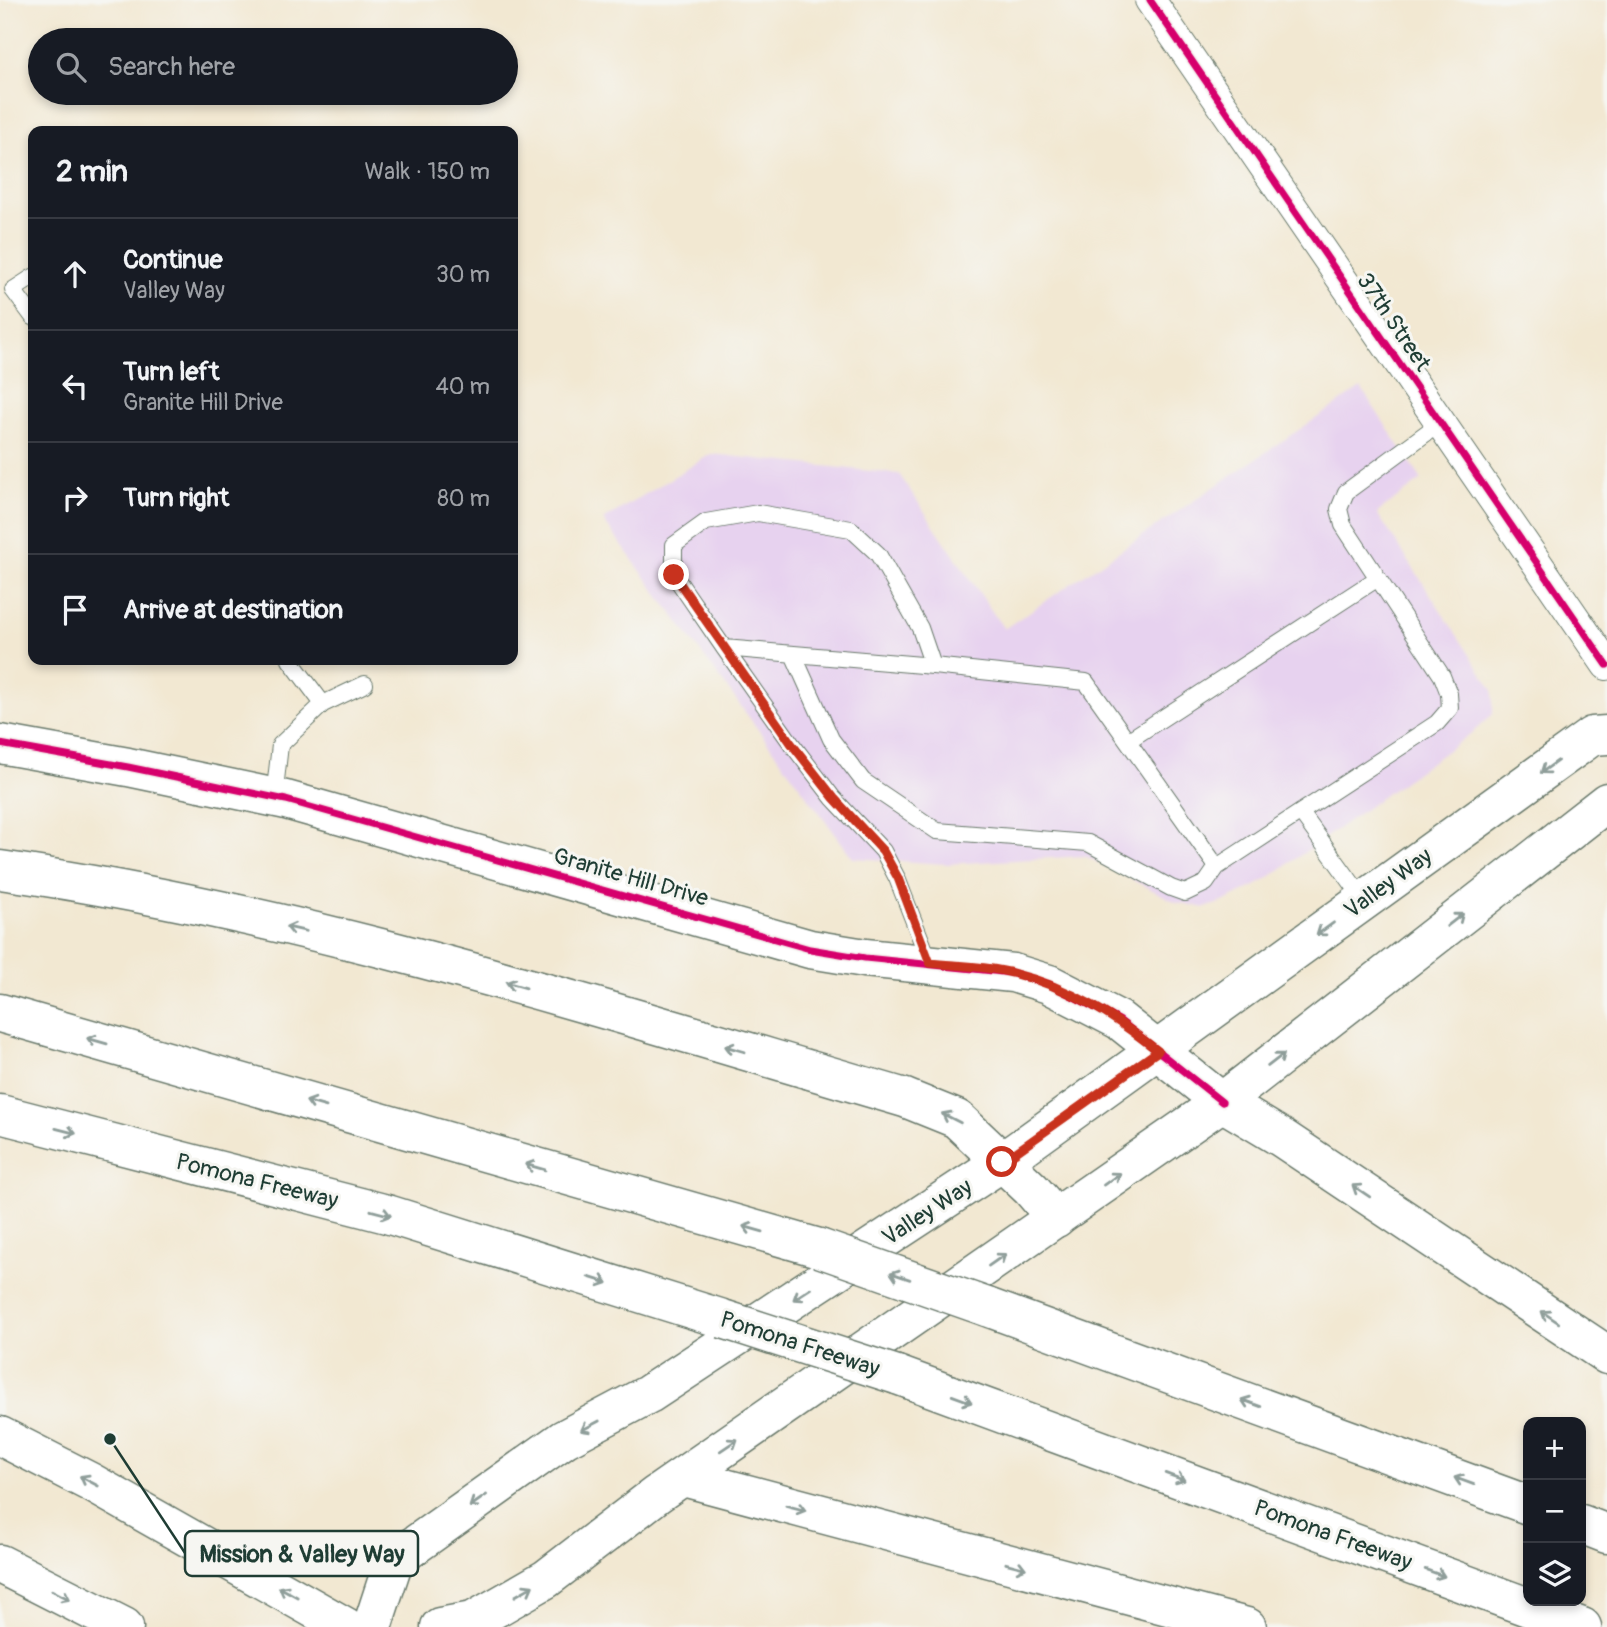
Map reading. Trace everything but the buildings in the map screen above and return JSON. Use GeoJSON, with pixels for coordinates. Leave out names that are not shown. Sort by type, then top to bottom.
{"type":"FeatureCollection","features":[{"type":"Feature","properties":{"kind":"main road","name":"Valley Way"},"geometry":{"type":"LineString","coordinates":[[372,1627],[394,1559],[564,1439],[649,1394],[1002,1162],[1592,736],[1607,735]]}},
{"type":"Feature","properties":{"kind":"main road","name":"Granite Hill Drive"},"geometry":{"type":"LineString","coordinates":[[0,744],[274,798],[396,830],[810,949],[865,958],[1013,973],[1049,984],[1119,1020],[1222,1102],[1282,1138],[1607,1356]]}},
{"type":"Feature","properties":{"kind":"main road"},"geometry":{"type":"LineString","coordinates":[[440,1627],[473,1621],[546,1579],[683,1477],[1222,1102],[1607,802]]}},
{"type":"Feature","properties":{"kind":"main road"},"geometry":{"type":"LineString","coordinates":[[0,870],[184,904],[449,966],[905,1098],[957,1119],[1031,1189],[1056,1218]]}},
{"type":"Feature","properties":{"kind":"main road"},"geometry":{"type":"LineString","coordinates":[[0,1013],[819,1248],[1523,1503]]}},
{"type":"Feature","properties":{"kind":"main road","name":"Pomona Freeway"},"geometry":{"type":"LineString","coordinates":[[0,1114],[387,1214],[898,1375],[1583,1627]]}},
{"type":"Feature","properties":{"kind":"main road"},"geometry":{"type":"LineString","coordinates":[[0,1436],[92,1483],[346,1627]]}},
{"type":"Feature","properties":{"kind":"main road"},"geometry":{"type":"LineString","coordinates":[[683,1477],[1247,1627]]}},
{"type":"Feature","properties":{"kind":"main road"},"geometry":{"type":"LineString","coordinates":[[1586,1526],[1607,1534]]}},
{"type":"Feature","properties":{"kind":"main road"},"geometry":{"type":"LineString","coordinates":[[0,1564],[124,1627]]}},
{"type":"Feature","properties":{"kind":"street","name":"37th Street"},"geometry":{"type":"LineString","coordinates":[[1150,0],[1607,665]]}},
{"type":"Feature","properties":{"kind":"lane"},"geometry":{"type":"LineString","coordinates":[[28,280],[13,290],[28,310]]}},
{"type":"Feature","properties":{"kind":"lane"},"geometry":{"type":"LineString","coordinates":[[793,654],[831,739],[863,781],[937,831],[1088,843],[1171,888],[1185,892],[1206,883],[1217,867],[1437,723],[1450,708],[1449,694],[1442,676],[1343,525],[1339,509],[1346,492],[1440,423]]}},
{"type":"Feature","properties":{"kind":"lane"},"geometry":{"type":"LineString","coordinates":[[930,963],[898,878],[883,851],[834,798],[791,743],[674,575],[674,545],[706,522],[758,513],[851,529],[878,554],[920,628],[933,666]]}},
{"type":"Feature","properties":{"kind":"lane"},"geometry":{"type":"LineString","coordinates":[[1129,740],[1378,578]]}},
{"type":"Feature","properties":{"kind":"lane"},"geometry":{"type":"LineString","coordinates":[[724,648],[1086,682],[1217,867]]}},
{"type":"Feature","properties":{"kind":"lane"},"geometry":{"type":"LineString","coordinates":[[294,665],[323,704]]}},
{"type":"Feature","properties":{"kind":"lane"},"geometry":{"type":"LineString","coordinates":[[274,798],[280,745],[323,704],[365,684]]}},
{"type":"Feature","properties":{"kind":"lane"},"geometry":{"type":"LineString","coordinates":[[1301,813],[1364,900]]}},
{"type":"Feature","properties":{"kind":"shaded area"},"geometry":{"type":"Polygon","coordinates":[[[1361,388],[1422,480],[1377,513],[1493,690],[1493,714],[1473,732],[1263,882],[1205,908],[1176,902],[1085,856],[946,864],[853,858],[603,520],[711,454],[899,474],[1004,629],[1361,388]]]}},
{"type":"Feature","properties":{"kind":"cycle path"},"geometry":{"type":"LineString","coordinates":[[1150,0],[1607,665]]}},
{"type":"Feature","properties":{"kind":"cycle path"},"geometry":{"type":"LineString","coordinates":[[0,744],[286,800],[810,949],[865,958],[1013,973],[1049,984],[1119,1020],[1222,1102]]}},
{"type":"Feature","properties":{"kind":"place","name":"Mission & Valley Way"},"geometry":{"type":"Point","coordinates":[110,1439]}},
{"type":"Feature","properties":{"kind":"route"},"geometry":{"type":"LineString","coordinates":[[674,575],[791,743],[834,798],[883,851],[898,878],[930,963],[1013,973],[1049,984],[1119,1020],[1158,1051],[1002,1162]]}}]}
